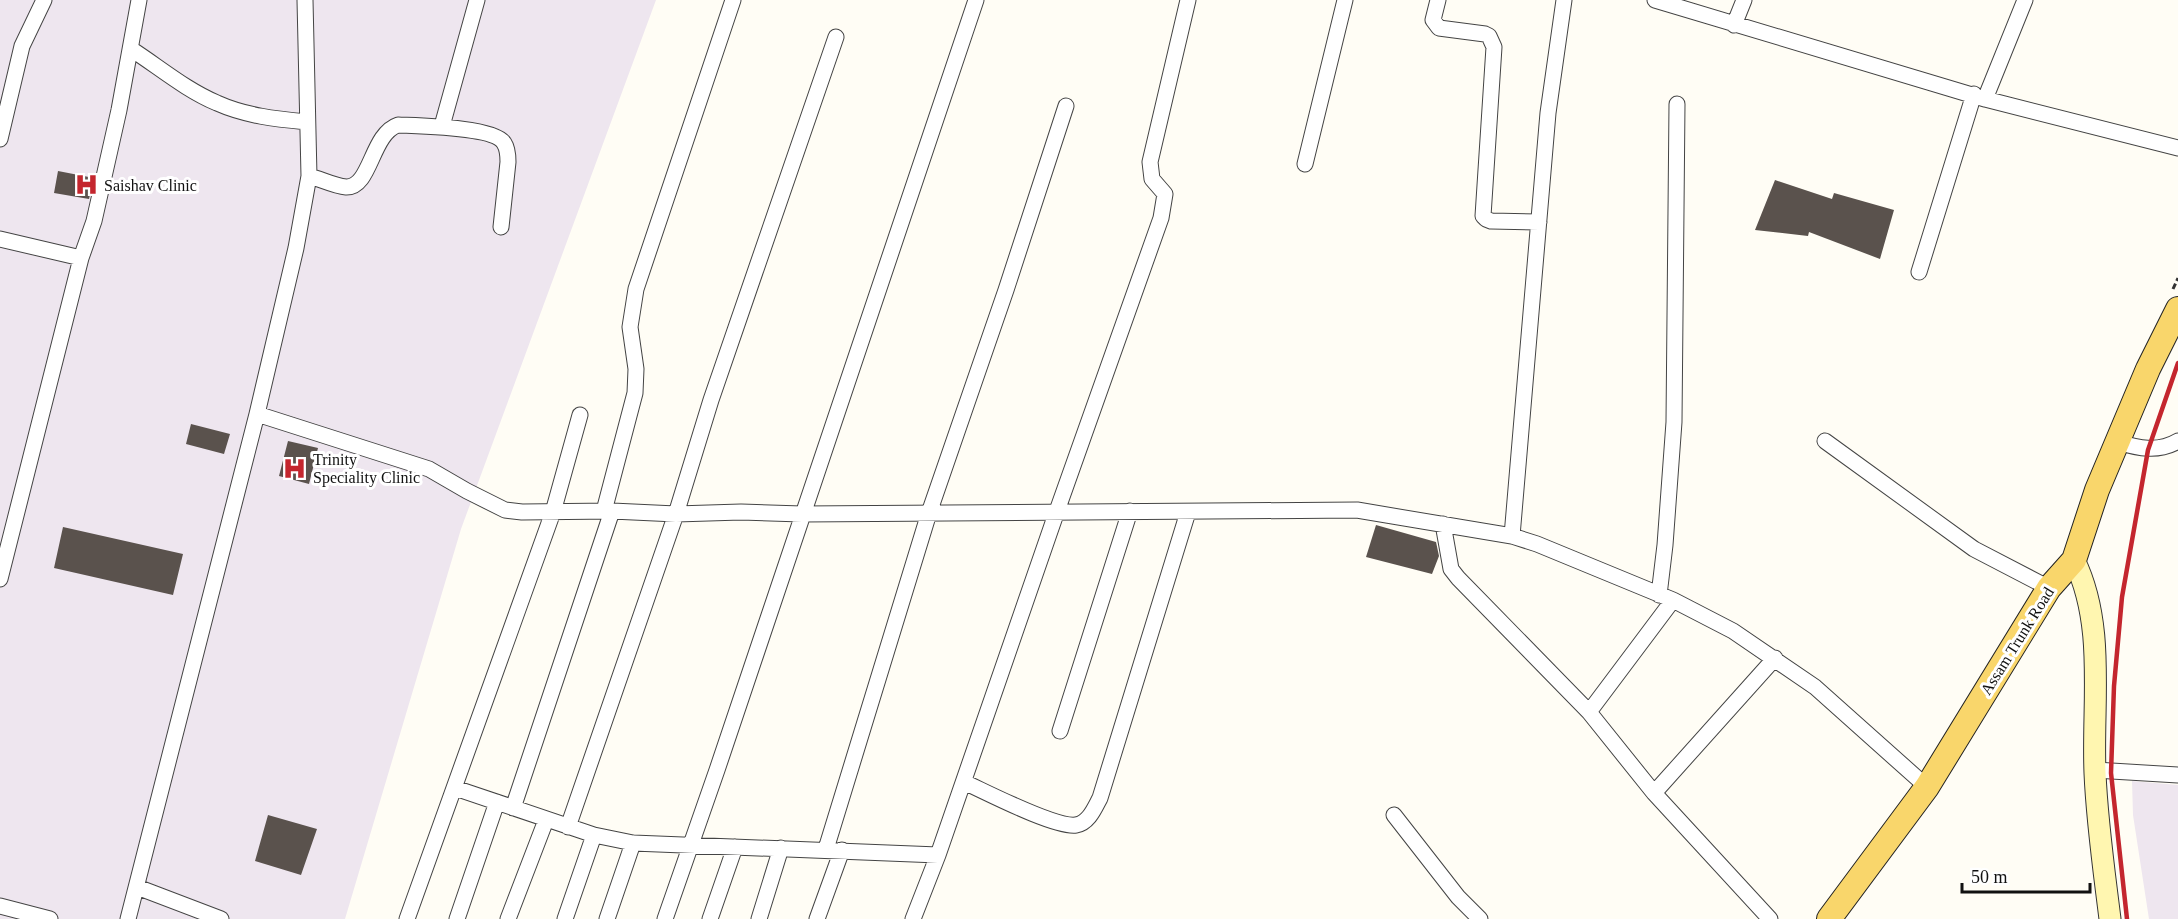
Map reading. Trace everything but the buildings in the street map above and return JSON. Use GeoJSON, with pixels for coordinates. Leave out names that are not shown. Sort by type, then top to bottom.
{"type":"FeatureCollection","features":[{"type":"Feature","properties":{"kind":"main road","name":"Assam Trunk Road"},"geometry":{"type":"LineString","coordinates":[[1829,919],[1927,787],[2049,588],[2074,560],[2097,490],[2148,369],[2178,309]]}},
{"type":"Feature","properties":{"kind":"main road"},"geometry":{"type":"LineString","coordinates":[[2074,560],[2084,580],[2094,634],[2095,770],[2099,831],[2110,919]]}},
{"type":"Feature","properties":{"kind":"street"},"geometry":{"type":"LineString","coordinates":[[0,139],[22,46],[44,0]]}},
{"type":"Feature","properties":{"kind":"street"},"geometry":{"type":"LineString","coordinates":[[0,579],[81,258],[94,221],[131,49],[139,0]]}},
{"type":"Feature","properties":{"kind":"street"},"geometry":{"type":"LineString","coordinates":[[128,919],[257,414],[296,248],[309,176],[305,0]]}},
{"type":"Feature","properties":{"kind":"street"},"geometry":{"type":"LineString","coordinates":[[442,126],[477,0]]}},
{"type":"Feature","properties":{"kind":"street"},"geometry":{"type":"LineString","coordinates":[[513,808],[588,586],[608,511],[635,393],[636,369],[630,327],[636,289],[733,0]]}},
{"type":"Feature","properties":{"kind":"street"},"geometry":{"type":"LineString","coordinates":[[665,919],[976,0]]}},
{"type":"Feature","properties":{"kind":"street"},"geometry":{"type":"LineString","coordinates":[[913,919],[938,855],[1161,218],[1165,194],[1152,178],[1150,162],[1188,0]]}},
{"type":"Feature","properties":{"kind":"street"},"geometry":{"type":"LineString","coordinates":[[1305,164],[1345,0]]}},
{"type":"Feature","properties":{"kind":"street"},"geometry":{"type":"LineString","coordinates":[[1438,0],[1433,20],[1439,28],[1485,34],[1489,36],[1494,47],[1483,216],[1491,221],[1539,222]]}},
{"type":"Feature","properties":{"kind":"street"},"geometry":{"type":"LineString","coordinates":[[1512,536],[1548,113],[1564,0]]}},
{"type":"Feature","properties":{"kind":"street"},"geometry":{"type":"LineString","coordinates":[[1655,0],[1979,97],[2178,148]]}},
{"type":"Feature","properties":{"kind":"street"},"geometry":{"type":"LineString","coordinates":[[1734,25],[1744,0]]}},
{"type":"Feature","properties":{"kind":"street"},"geometry":{"type":"LineString","coordinates":[[1919,272],[1979,97],[2025,0]]}},
{"type":"Feature","properties":{"kind":"street"},"geometry":{"type":"LineString","coordinates":[[568,827],[836,37]]}},
{"type":"Feature","properties":{"kind":"street"},"geometry":{"type":"LineString","coordinates":[[131,49],[218,104],[275,119],[307,122]]}},
{"type":"Feature","properties":{"kind":"street"},"geometry":{"type":"LineString","coordinates":[[1588,712],[1666,598],[1665,545],[1674,422],[1677,104]]}},
{"type":"Feature","properties":{"kind":"street"},"geometry":{"type":"LineString","coordinates":[[817,919],[834,850],[929,513],[1006,290],[1066,106]]}},
{"type":"Feature","properties":{"kind":"street"},"geometry":{"type":"LineString","coordinates":[[309,176],[344,187],[354,186],[363,175],[383,136],[398,125],[442,126],[490,135],[504,142],[508,151],[501,227]]}},
{"type":"Feature","properties":{"kind":"street"},"geometry":{"type":"LineString","coordinates":[[0,239],[81,258]]}},
{"type":"Feature","properties":{"kind":"street"},"geometry":{"type":"LineString","coordinates":[[257,414],[429,470],[505,510],[522,513],[608,511],[676,514],[741,512],[802,514],[1357,510],[1512,536],[1537,544],[1666,598],[1732,631],[1815,687],[1927,787]]}},
{"type":"Feature","properties":{"kind":"street"},"geometry":{"type":"LineString","coordinates":[[407,919],[553,512],[580,415]]}},
{"type":"Feature","properties":{"kind":"street"},"geometry":{"type":"LineString","coordinates":[[1825,441],[1974,549],[2049,588]]}},
{"type":"Feature","properties":{"kind":"street"},"geometry":{"type":"LineString","coordinates":[[2117,442],[2148,450],[2171,446],[2178,441]]}},
{"type":"Feature","properties":{"kind":"street"},"geometry":{"type":"LineString","coordinates":[[1060,731],[1130,511]]}},
{"type":"Feature","properties":{"kind":"street"},"geometry":{"type":"LineString","coordinates":[[963,782],[1055,821],[1076,825],[1093,812],[1100,798],[1188,512]]}},
{"type":"Feature","properties":{"kind":"street"},"geometry":{"type":"LineString","coordinates":[[1443,524],[1451,569],[1458,578],[1588,712],[1654,793],[1770,919]]}},
{"type":"Feature","properties":{"kind":"street"},"geometry":{"type":"LineString","coordinates":[[1654,793],[1775,658]]}},
{"type":"Feature","properties":{"kind":"street"},"geometry":{"type":"LineString","coordinates":[[2095,770],[2178,775]]}},
{"type":"Feature","properties":{"kind":"street"},"geometry":{"type":"LineString","coordinates":[[455,788],[594,836],[633,843],[938,855]]}},
{"type":"Feature","properties":{"kind":"street"},"geometry":{"type":"LineString","coordinates":[[457,919],[497,802]]}},
{"type":"Feature","properties":{"kind":"street"},"geometry":{"type":"LineString","coordinates":[[1394,815],[1458,897],[1480,919]]}},
{"type":"Feature","properties":{"kind":"street"},"geometry":{"type":"LineString","coordinates":[[508,919],[546,820]]}},
{"type":"Feature","properties":{"kind":"street"},"geometry":{"type":"LineString","coordinates":[[565,919],[594,836]]}},
{"type":"Feature","properties":{"kind":"street"},"geometry":{"type":"LineString","coordinates":[[607,919],[633,843]]}},
{"type":"Feature","properties":{"kind":"street"},"geometry":{"type":"LineString","coordinates":[[710,919],[735,847]]}},
{"type":"Feature","properties":{"kind":"street"},"geometry":{"type":"LineString","coordinates":[[759,919],[781,848]]}},
{"type":"Feature","properties":{"kind":"street"},"geometry":{"type":"LineString","coordinates":[[137,887],[221,919]]}},
{"type":"Feature","properties":{"kind":"street"},"geometry":{"type":"LineString","coordinates":[[0,906],[50,919]]}},
{"type":"Feature","properties":{"kind":"shaded area"},"geometry":{"type":"Polygon","coordinates":[[[0,0],[656,0],[461,529],[345,919],[0,919],[0,0]]]}},
{"type":"Feature","properties":{"kind":"shaded area"},"geometry":{"type":"Polygon","coordinates":[[[2132,781],[2178,785],[2178,919],[2149,919],[2133,815],[2132,781]]]}},
{"type":"Feature","properties":{"kind":"railway"},"geometry":{"type":"LineString","coordinates":[[2127,919],[2111,773],[2114,686],[2122,597],[2148,450],[2178,363]]}},
{"type":"Feature","properties":{"kind":"place","name":"Saishav Clinic"},"geometry":{"type":"Point","coordinates":[86,185]}},
{"type":"Feature","properties":{"kind":"place","name":"Trinity Speciality Clinic"},"geometry":{"type":"Point","coordinates":[295,468]}}]}
